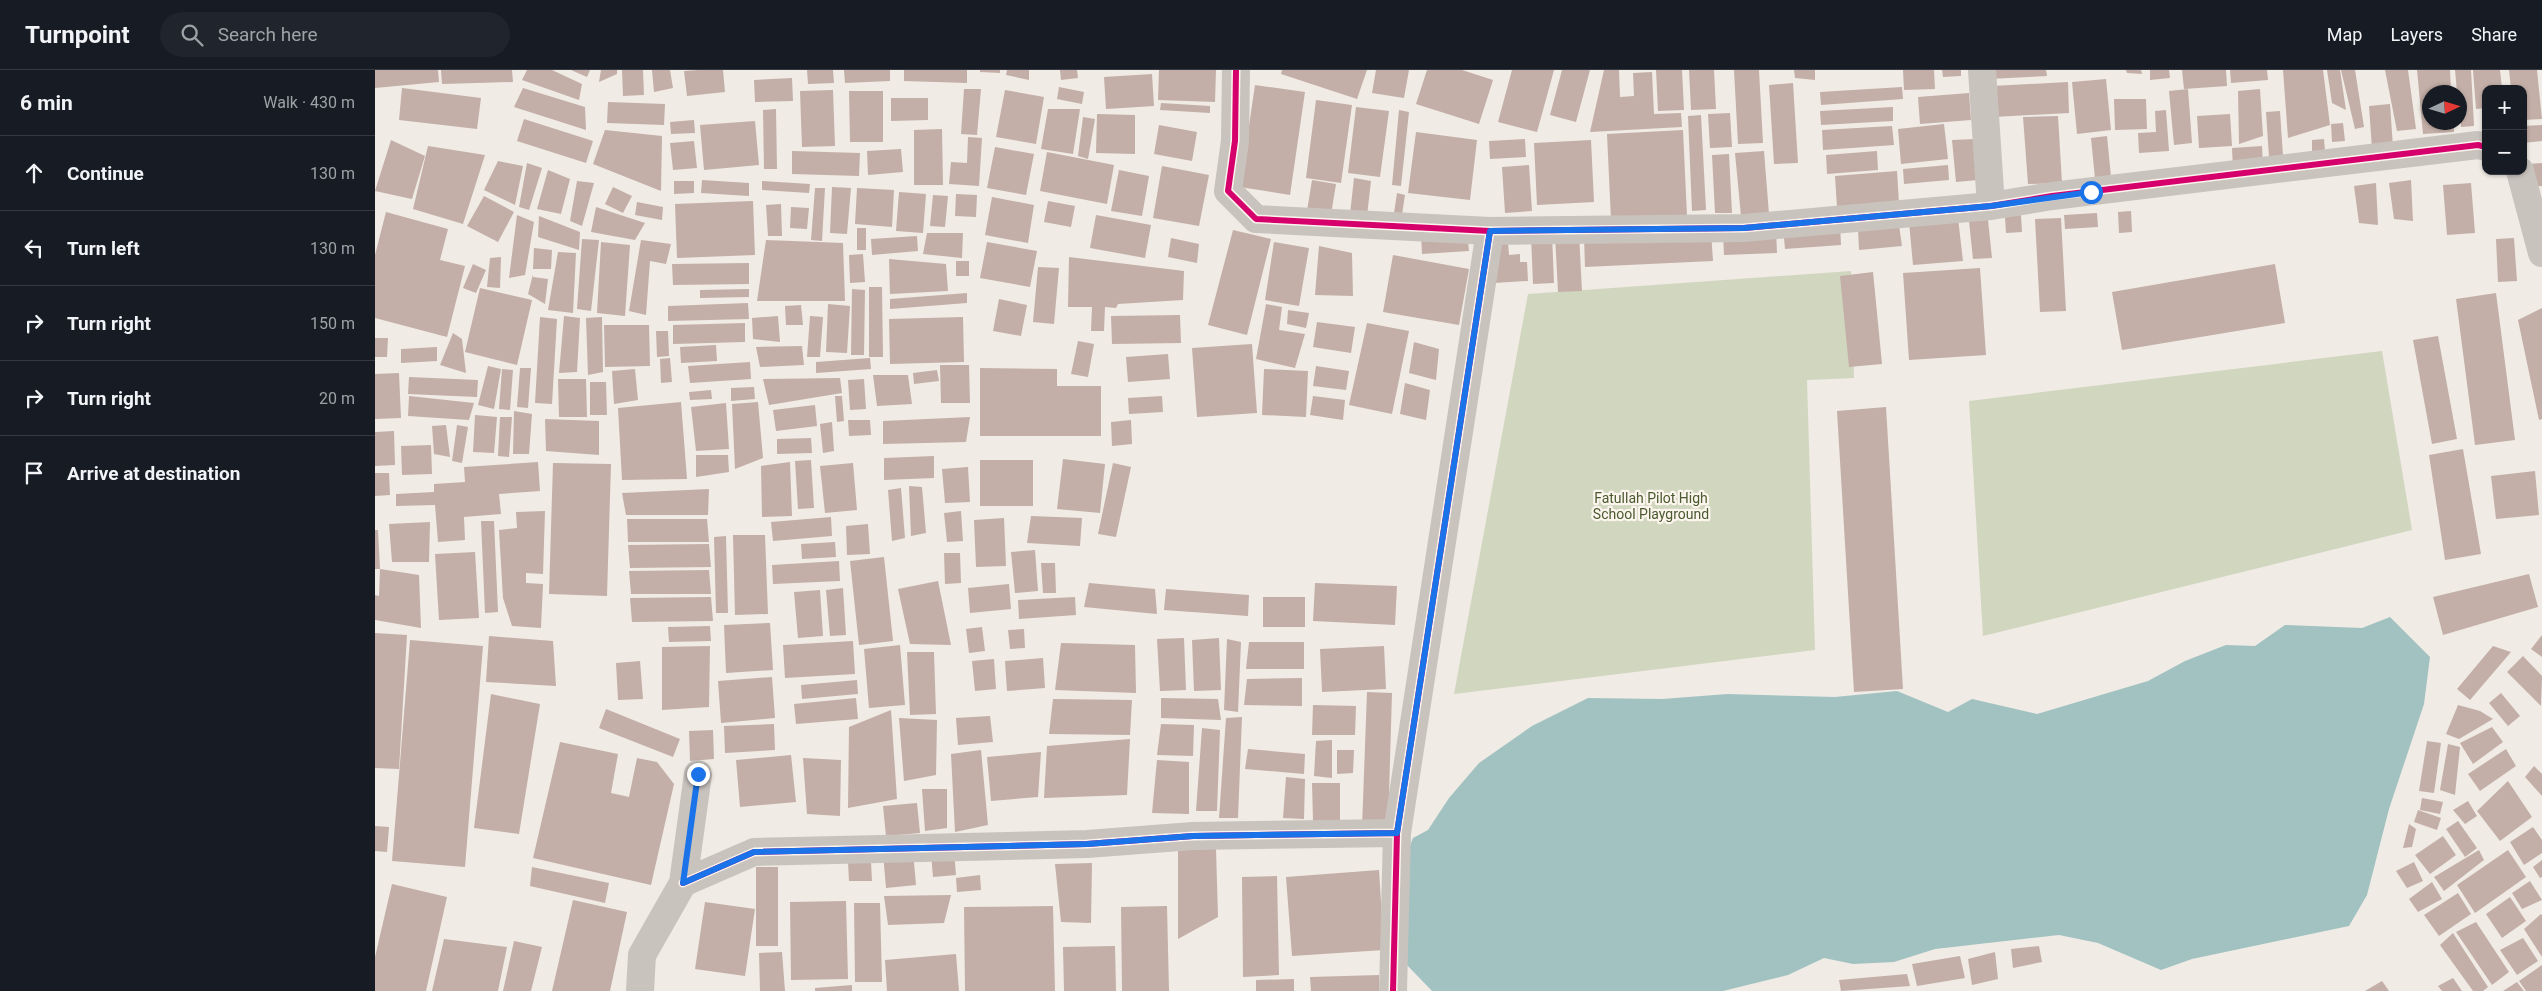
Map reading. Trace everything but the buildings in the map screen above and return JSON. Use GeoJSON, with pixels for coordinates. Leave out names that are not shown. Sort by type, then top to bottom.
{"type":"FeatureCollection","features":[{"type":"Feature","properties":{"kind":"street"},"geometry":{"type":"LineString","coordinates":[[1236,70],[1235,141],[1228,191],[1256,219],[1490,231],[1744,228],[1991,206],[2062,195],[2478,145],[2482,146]]}},
{"type":"Feature","properties":{"kind":"street"},"geometry":{"type":"LineString","coordinates":[[1982,70],[1991,206]]}},
{"type":"Feature","properties":{"kind":"street"},"geometry":{"type":"LineString","coordinates":[[2520,175],[2542,253]]}},
{"type":"Feature","properties":{"kind":"street"},"geometry":{"type":"LineString","coordinates":[[1393,991],[1397,833],[1490,231]]}},
{"type":"Feature","properties":{"kind":"street"},"geometry":{"type":"LineString","coordinates":[[640,991],[642,955],[683,883],[698,774]]}},
{"type":"Feature","properties":{"kind":"street"},"geometry":{"type":"LineString","coordinates":[[683,883],[754,852],[1087,844],[1193,836],[1397,833]]}},
{"type":"Feature","properties":{"kind":"green space","name":"Fatullah Pilot High School Playground"},"geometry":{"type":"Polygon","coordinates":[[[1851,271],[1854,378],[1807,380],[1815,650],[1454,694],[1528,294],[1851,271]]]}},
{"type":"Feature","properties":{"kind":"green space"},"geometry":{"type":"Polygon","coordinates":[[[2382,351],[2412,530],[1983,636],[1969,401],[2382,351]]]}},
{"type":"Feature","properties":{"kind":"water"},"geometry":{"type":"Polygon","coordinates":[[[2390,617],[2430,657],[2424,704],[2389,809],[2367,895],[2349,926],[2192,959],[2161,970],[2098,943],[2059,935],[1935,949],[1894,962],[1853,964],[1824,958],[1788,975],[1723,991],[1432,991],[1406,964],[1399,873],[1413,838],[1428,830],[1449,798],[1479,763],[1532,726],[1588,698],[1662,699],[1728,694],[1835,697],[1897,691],[1948,712],[1972,699],[2037,714],[2148,681],[2185,661],[2226,645],[2255,646],[2285,625],[2362,628],[2390,617]]]}},
{"type":"Feature","properties":{"kind":"cycle path"},"geometry":{"type":"LineString","coordinates":[[1236,70],[1235,141],[1228,191],[1256,219],[1490,231],[1744,228],[1991,206],[2052,196],[2482,146]]}},
{"type":"Feature","properties":{"kind":"cycle path"},"geometry":{"type":"LineString","coordinates":[[1393,991],[1397,833],[1490,231]]}},
{"type":"Feature","properties":{"kind":"cycle path"},"geometry":{"type":"LineString","coordinates":[[683,883],[754,852],[1087,844],[1193,836],[1397,833]]}},
{"type":"Feature","properties":{"kind":"route"},"geometry":{"type":"LineString","coordinates":[[698,774],[683,883],[754,852],[1087,844],[1193,836],[1397,833],[1490,231],[1744,228],[1991,206],[2091,192]]}}]}
